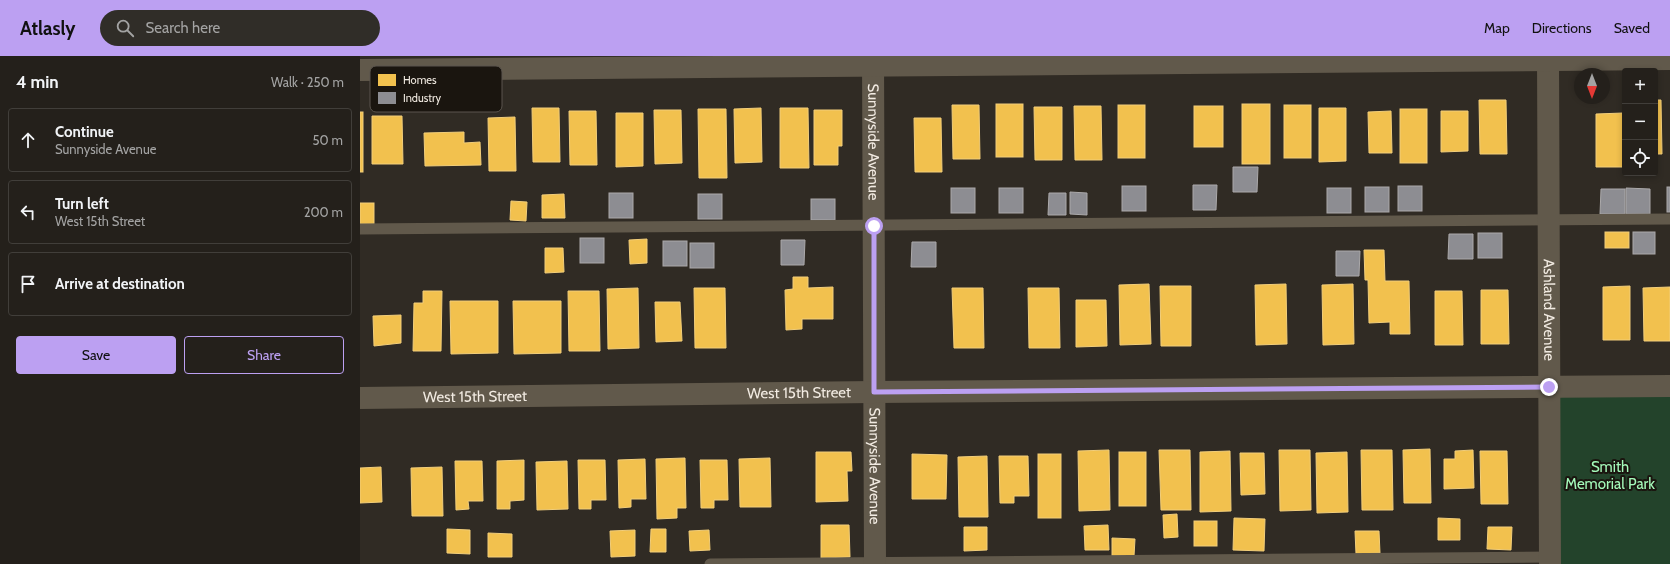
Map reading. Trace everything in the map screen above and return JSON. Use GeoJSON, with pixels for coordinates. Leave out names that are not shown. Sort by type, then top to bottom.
{"type":"FeatureCollection","features":[{"type":"Feature","properties":{"kind":"street"},"geometry":{"type":"LineString","coordinates":[[502,68],[873,61],[1548,58],[1670,60]]}},
{"type":"Feature","properties":{"kind":"street","name":"Ashland Avenue"},"geometry":{"type":"LineString","coordinates":[[1548,58],[1550,560]]}},
{"type":"Feature","properties":{"kind":"street","name":"Sunnyside Avenue"},"geometry":{"type":"LineString","coordinates":[[873,61],[875,563]]}},
{"type":"Feature","properties":{"kind":"street"},"geometry":{"type":"LineString","coordinates":[[360,70],[370,70]]}},
{"type":"Feature","properties":{"kind":"street","name":"West 15th Street"},"geometry":{"type":"LineString","coordinates":[[360,398],[874,392],[1670,386]]}},
{"type":"Feature","properties":{"kind":"lane"},"geometry":{"type":"LineString","coordinates":[[360,229],[1670,219]]}},
{"type":"Feature","properties":{"kind":"lane"},"geometry":{"type":"LineString","coordinates":[[710,564],[1550,560]]}},
{"type":"Feature","properties":{"kind":"green space","name":"Smith Memorial Park"},"geometry":{"type":"Polygon","coordinates":[[[1670,386],[1670,564],[1550,564],[1549,387],[1670,386]]]}},
{"type":"Feature","properties":{"kind":"building: Homes"},"geometry":{"type":"Polygon","coordinates":[[[1479,100],[1506,100],[1507,154],[1480,154],[1479,100]]]}},
{"type":"Feature","properties":{"kind":"building: Homes"},"geometry":{"type":"Polygon","coordinates":[[[1658,100],[1661,100],[1662,154],[1658,154],[1658,100]]]}},
{"type":"Feature","properties":{"kind":"building: Homes"},"geometry":{"type":"Polygon","coordinates":[[[996,104],[1023,104],[1023,157],[996,157],[996,104]]]}},
{"type":"Feature","properties":{"kind":"building: Homes"},"geometry":{"type":"Polygon","coordinates":[[[1242,104],[1270,104],[1270,164],[1242,164],[1242,104]]]}},
{"type":"Feature","properties":{"kind":"building: Homes"},"geometry":{"type":"Polygon","coordinates":[[[952,105],[979,105],[980,159],[953,159],[952,105]]]}},
{"type":"Feature","properties":{"kind":"building: Homes"},"geometry":{"type":"Polygon","coordinates":[[[1118,105],[1145,105],[1145,158],[1118,158],[1118,105]]]}},
{"type":"Feature","properties":{"kind":"building: Homes"},"geometry":{"type":"Polygon","coordinates":[[[1284,105],[1311,105],[1311,158],[1284,158],[1284,105]]]}},
{"type":"Feature","properties":{"kind":"building: Homes"},"geometry":{"type":"Polygon","coordinates":[[[1074,106],[1101,106],[1102,160],[1075,160],[1074,106]]]}},
{"type":"Feature","properties":{"kind":"building: Homes"},"geometry":{"type":"Polygon","coordinates":[[[1194,106],[1223,106],[1223,147],[1194,147],[1194,106]]]}},
{"type":"Feature","properties":{"kind":"building: Homes"},"geometry":{"type":"Polygon","coordinates":[[[1034,107],[1062,107],[1062,160],[1035,160],[1034,107]]]}},
{"type":"Feature","properties":{"kind":"building: Homes"},"geometry":{"type":"Polygon","coordinates":[[[532,108],[559,108],[560,162],[533,162],[532,108]]]}},
{"type":"Feature","properties":{"kind":"building: Homes"},"geometry":{"type":"Polygon","coordinates":[[[761,108],[762,162],[735,163],[734,109],[761,108]]]}},
{"type":"Feature","properties":{"kind":"building: Homes"},"geometry":{"type":"Polygon","coordinates":[[[780,108],[808,108],[809,168],[780,168],[780,108]]]}},
{"type":"Feature","properties":{"kind":"building: Homes"},"geometry":{"type":"Polygon","coordinates":[[[1319,108],[1346,108],[1346,161],[1319,162],[1319,108]]]}},
{"type":"Feature","properties":{"kind":"building: Homes"},"geometry":{"type":"Polygon","coordinates":[[[698,109],[726,109],[727,178],[699,178],[698,109]]]}},
{"type":"Feature","properties":{"kind":"building: Homes"},"geometry":{"type":"Polygon","coordinates":[[[1400,109],[1427,109],[1427,163],[1400,163],[1400,109]]]}},
{"type":"Feature","properties":{"kind":"building: Homes"},"geometry":{"type":"Polygon","coordinates":[[[654,110],[681,110],[682,163],[655,164],[654,110]]]}},
{"type":"Feature","properties":{"kind":"building: Homes"},"geometry":{"type":"Polygon","coordinates":[[[814,110],[842,110],[842,146],[838,146],[838,165],[814,165],[814,110]]]}},
{"type":"Feature","properties":{"kind":"building: Homes"},"geometry":{"type":"Polygon","coordinates":[[[569,111],[596,111],[597,165],[570,165],[569,111]]]}},
{"type":"Feature","properties":{"kind":"building: Homes"},"geometry":{"type":"Polygon","coordinates":[[[1391,111],[1392,153],[1369,153],[1368,112],[1391,111]]]}},
{"type":"Feature","properties":{"kind":"building: Homes"},"geometry":{"type":"Polygon","coordinates":[[[1441,111],[1468,111],[1468,151],[1441,152],[1441,111]]]}},
{"type":"Feature","properties":{"kind":"building: Homes"},"geometry":{"type":"Polygon","coordinates":[[[360,112],[363,112],[363,172],[360,172],[360,112]]]}},
{"type":"Feature","properties":{"kind":"building: Homes"},"geometry":{"type":"Polygon","coordinates":[[[616,113],[643,113],[643,166],[616,167],[616,113]]]}},
{"type":"Feature","properties":{"kind":"building: Homes"},"geometry":{"type":"Polygon","coordinates":[[[1622,113],[1622,167],[1596,167],[1596,114],[1622,113]]]}},
{"type":"Feature","properties":{"kind":"building: Homes"},"geometry":{"type":"Polygon","coordinates":[[[372,116],[402,116],[403,164],[372,164],[372,116]]]}},
{"type":"Feature","properties":{"kind":"building: Homes"},"geometry":{"type":"Polygon","coordinates":[[[515,117],[516,171],[489,171],[488,118],[515,117]]]}},
{"type":"Feature","properties":{"kind":"building: Homes"},"geometry":{"type":"Polygon","coordinates":[[[914,118],[941,118],[942,172],[915,172],[914,118]]]}},
{"type":"Feature","properties":{"kind":"building: Homes"},"geometry":{"type":"Polygon","coordinates":[[[464,132],[464,143],[480,142],[481,165],[425,166],[424,133],[464,132]]]}},
{"type":"Feature","properties":{"kind":"building: Homes"},"geometry":{"type":"Polygon","coordinates":[[[564,194],[565,218],[542,218],[542,195],[564,194]]]}},
{"type":"Feature","properties":{"kind":"building: Homes"},"geometry":{"type":"Polygon","coordinates":[[[511,201],[527,202],[526,221],[510,220],[511,201]]]}},
{"type":"Feature","properties":{"kind":"building: Homes"},"geometry":{"type":"Polygon","coordinates":[[[360,203],[374,203],[374,224],[360,224],[360,203]]]}},
{"type":"Feature","properties":{"kind":"building: Homes"},"geometry":{"type":"Polygon","coordinates":[[[1605,232],[1629,232],[1629,248],[1605,248],[1605,232]]]}},
{"type":"Feature","properties":{"kind":"building: Homes"},"geometry":{"type":"Polygon","coordinates":[[[647,239],[647,263],[630,264],[629,240],[647,239]]]}},
{"type":"Feature","properties":{"kind":"building: Homes"},"geometry":{"type":"Polygon","coordinates":[[[545,248],[563,248],[564,272],[545,273],[545,248]]]}},
{"type":"Feature","properties":{"kind":"building: Homes"},"geometry":{"type":"Polygon","coordinates":[[[1364,250],[1384,250],[1385,281],[1409,281],[1410,334],[1390,334],[1390,322],[1369,323],[1368,280],[1365,280],[1364,250]]]}},
{"type":"Feature","properties":{"kind":"building: Homes"},"geometry":{"type":"Polygon","coordinates":[[[793,277],[808,277],[808,288],[833,287],[833,319],[802,319],[802,329],[786,330],[785,290],[793,289],[793,277]]]}},
{"type":"Feature","properties":{"kind":"building: Homes"},"geometry":{"type":"Polygon","coordinates":[[[1149,284],[1151,344],[1120,345],[1119,285],[1149,284]]]}},
{"type":"Feature","properties":{"kind":"building: Homes"},"geometry":{"type":"Polygon","coordinates":[[[1286,284],[1287,344],[1256,345],[1255,285],[1286,284]]]}},
{"type":"Feature","properties":{"kind":"building: Homes"},"geometry":{"type":"Polygon","coordinates":[[[1353,284],[1354,344],[1323,345],[1322,285],[1353,284]]]}},
{"type":"Feature","properties":{"kind":"building: Homes"},"geometry":{"type":"Polygon","coordinates":[[[1160,286],[1191,286],[1191,346],[1161,346],[1160,286]]]}},
{"type":"Feature","properties":{"kind":"building: Homes"},"geometry":{"type":"Polygon","coordinates":[[[1630,286],[1630,340],[1603,340],[1603,287],[1630,286]]]}},
{"type":"Feature","properties":{"kind":"building: Homes"},"geometry":{"type":"Polygon","coordinates":[[[1670,287],[1670,341],[1644,341],[1643,288],[1670,287]]]}},
{"type":"Feature","properties":{"kind":"building: Homes"},"geometry":{"type":"Polygon","coordinates":[[[638,288],[639,348],[608,349],[607,289],[638,288]]]}},
{"type":"Feature","properties":{"kind":"building: Homes"},"geometry":{"type":"Polygon","coordinates":[[[694,288],[725,288],[726,348],[695,348],[694,288]]]}},
{"type":"Feature","properties":{"kind":"building: Homes"},"geometry":{"type":"Polygon","coordinates":[[[952,288],[983,288],[984,348],[954,348],[952,288]]]}},
{"type":"Feature","properties":{"kind":"building: Homes"},"geometry":{"type":"Polygon","coordinates":[[[1028,288],[1059,288],[1060,348],[1029,348],[1028,288]]]}},
{"type":"Feature","properties":{"kind":"building: Homes"},"geometry":{"type":"Polygon","coordinates":[[[1481,290],[1508,290],[1509,344],[1481,344],[1481,290]]]}},
{"type":"Feature","properties":{"kind":"building: Homes"},"geometry":{"type":"Polygon","coordinates":[[[423,291],[442,291],[441,351],[413,351],[414,303],[423,303],[423,291]]]}},
{"type":"Feature","properties":{"kind":"building: Homes"},"geometry":{"type":"Polygon","coordinates":[[[568,291],[599,291],[600,351],[569,351],[568,291]]]}},
{"type":"Feature","properties":{"kind":"building: Homes"},"geometry":{"type":"Polygon","coordinates":[[[1435,291],[1462,291],[1463,345],[1435,345],[1435,291]]]}},
{"type":"Feature","properties":{"kind":"building: Homes"},"geometry":{"type":"Polygon","coordinates":[[[1076,300],[1106,300],[1107,346],[1076,347],[1076,300]]]}},
{"type":"Feature","properties":{"kind":"building: Homes"},"geometry":{"type":"Polygon","coordinates":[[[450,301],[498,301],[498,353],[451,354],[450,301]]]}},
{"type":"Feature","properties":{"kind":"building: Homes"},"geometry":{"type":"Polygon","coordinates":[[[513,301],[561,301],[561,353],[514,354],[513,301]]]}},
{"type":"Feature","properties":{"kind":"building: Homes"},"geometry":{"type":"Polygon","coordinates":[[[655,302],[680,302],[682,341],[656,342],[655,302]]]}},
{"type":"Feature","properties":{"kind":"building: Homes"},"geometry":{"type":"Polygon","coordinates":[[[401,315],[401,343],[374,346],[373,316],[401,315]]]}},
{"type":"Feature","properties":{"kind":"building: Homes"},"geometry":{"type":"Polygon","coordinates":[[[1430,449],[1431,503],[1404,503],[1403,450],[1430,449]]]}},
{"type":"Feature","properties":{"kind":"building: Homes"},"geometry":{"type":"Polygon","coordinates":[[[1109,450],[1110,510],[1079,511],[1078,451],[1109,450]]]}},
{"type":"Feature","properties":{"kind":"building: Homes"},"geometry":{"type":"Polygon","coordinates":[[[1159,450],[1190,450],[1191,510],[1161,510],[1159,450]]]}},
{"type":"Feature","properties":{"kind":"building: Homes"},"geometry":{"type":"Polygon","coordinates":[[[1279,450],[1310,450],[1311,510],[1280,511],[1279,450]]]}},
{"type":"Feature","properties":{"kind":"building: Homes"},"geometry":{"type":"Polygon","coordinates":[[[1361,450],[1392,450],[1393,510],[1362,510],[1361,450]]]}},
{"type":"Feature","properties":{"kind":"building: Homes"},"geometry":{"type":"Polygon","coordinates":[[[1473,450],[1474,488],[1444,489],[1444,459],[1455,459],[1455,451],[1473,450]]]}},
{"type":"Feature","properties":{"kind":"building: Homes"},"geometry":{"type":"Polygon","coordinates":[[[1230,451],[1231,511],[1200,512],[1200,452],[1230,451]]]}},
{"type":"Feature","properties":{"kind":"building: Homes"},"geometry":{"type":"Polygon","coordinates":[[[1480,451],[1507,451],[1508,504],[1481,504],[1480,451]]]}},
{"type":"Feature","properties":{"kind":"building: Homes"},"geometry":{"type":"Polygon","coordinates":[[[816,452],[851,452],[852,471],[847,471],[848,501],[816,502],[816,452]]]}},
{"type":"Feature","properties":{"kind":"building: Homes"},"geometry":{"type":"Polygon","coordinates":[[[1119,452],[1146,452],[1146,506],[1119,506],[1119,452]]]}},
{"type":"Feature","properties":{"kind":"building: Homes"},"geometry":{"type":"Polygon","coordinates":[[[1347,452],[1348,512],[1317,513],[1316,453],[1347,452]]]}},
{"type":"Feature","properties":{"kind":"building: Homes"},"geometry":{"type":"Polygon","coordinates":[[[1240,453],[1264,453],[1265,494],[1241,495],[1240,453]]]}},
{"type":"Feature","properties":{"kind":"building: Homes"},"geometry":{"type":"Polygon","coordinates":[[[912,454],[947,455],[946,499],[912,499],[912,454]]]}},
{"type":"Feature","properties":{"kind":"building: Homes"},"geometry":{"type":"Polygon","coordinates":[[[1038,454],[1061,454],[1061,518],[1038,518],[1038,454]]]}},
{"type":"Feature","properties":{"kind":"building: Homes"},"geometry":{"type":"Polygon","coordinates":[[[987,456],[988,517],[959,517],[958,457],[987,456]]]}},
{"type":"Feature","properties":{"kind":"building: Homes"},"geometry":{"type":"Polygon","coordinates":[[[999,456],[1028,456],[1029,496],[1014,496],[1014,503],[1000,503],[999,456]]]}},
{"type":"Feature","properties":{"kind":"building: Homes"},"geometry":{"type":"Polygon","coordinates":[[[685,458],[686,508],[677,508],[677,518],[657,519],[656,459],[685,458]]]}},
{"type":"Feature","properties":{"kind":"building: Homes"},"geometry":{"type":"Polygon","coordinates":[[[770,458],[771,507],[740,507],[739,459],[770,458]]]}},
{"type":"Feature","properties":{"kind":"building: Homes"},"geometry":{"type":"Polygon","coordinates":[[[645,459],[646,499],[631,499],[631,507],[619,508],[618,460],[645,459]]]}},
{"type":"Feature","properties":{"kind":"building: Homes"},"geometry":{"type":"Polygon","coordinates":[[[524,460],[524,500],[510,501],[510,509],[497,509],[497,461],[524,460]]]}},
{"type":"Feature","properties":{"kind":"building: Homes"},"geometry":{"type":"Polygon","coordinates":[[[578,460],[605,460],[606,500],[591,500],[591,509],[579,509],[578,460]]]}},
{"type":"Feature","properties":{"kind":"building: Homes"},"geometry":{"type":"Polygon","coordinates":[[[700,460],[727,460],[728,500],[714,500],[714,508],[701,508],[700,460]]]}},
{"type":"Feature","properties":{"kind":"building: Homes"},"geometry":{"type":"Polygon","coordinates":[[[455,461],[482,461],[483,501],[468,501],[469,509],[456,510],[455,461]]]}},
{"type":"Feature","properties":{"kind":"building: Homes"},"geometry":{"type":"Polygon","coordinates":[[[567,461],[568,509],[537,510],[536,462],[567,461]]]}},
{"type":"Feature","properties":{"kind":"building: Homes"},"geometry":{"type":"Polygon","coordinates":[[[381,467],[382,502],[360,503],[360,468],[381,467]]]}},
{"type":"Feature","properties":{"kind":"building: Homes"},"geometry":{"type":"Polygon","coordinates":[[[442,467],[443,516],[412,516],[411,468],[442,467]]]}},
{"type":"Feature","properties":{"kind":"building: Homes"},"geometry":{"type":"Polygon","coordinates":[[[1177,514],[1178,537],[1164,538],[1163,515],[1177,514]]]}},
{"type":"Feature","properties":{"kind":"building: Homes"},"geometry":{"type":"Polygon","coordinates":[[[1234,518],[1265,519],[1264,551],[1233,550],[1234,518]]]}},
{"type":"Feature","properties":{"kind":"building: Homes"},"geometry":{"type":"Polygon","coordinates":[[[1438,518],[1460,519],[1460,540],[1438,540],[1438,518]]]}},
{"type":"Feature","properties":{"kind":"building: Homes"},"geometry":{"type":"Polygon","coordinates":[[[1194,521],[1217,521],[1217,546],[1194,546],[1194,521]]]}},
{"type":"Feature","properties":{"kind":"building: Homes"},"geometry":{"type":"Polygon","coordinates":[[[821,525],[849,525],[850,557],[821,558],[821,525]]]}},
{"type":"Feature","properties":{"kind":"building: Homes"},"geometry":{"type":"Polygon","coordinates":[[[1108,525],[1109,550],[1085,550],[1084,526],[1108,525]]]}},
{"type":"Feature","properties":{"kind":"building: Homes"},"geometry":{"type":"Polygon","coordinates":[[[964,527],[987,527],[987,550],[964,551],[964,527]]]}},
{"type":"Feature","properties":{"kind":"building: Homes"},"geometry":{"type":"Polygon","coordinates":[[[1488,527],[1512,527],[1511,550],[1487,549],[1488,527]]]}},
{"type":"Feature","properties":{"kind":"building: Homes"},"geometry":{"type":"Polygon","coordinates":[[[447,529],[470,530],[470,554],[447,553],[447,529]]]}},
{"type":"Feature","properties":{"kind":"building: Homes"},"geometry":{"type":"Polygon","coordinates":[[[651,529],[666,529],[666,552],[650,552],[651,529]]]}},
{"type":"Feature","properties":{"kind":"building: Homes"},"geometry":{"type":"Polygon","coordinates":[[[635,530],[635,556],[611,557],[610,531],[635,530]]]}},
{"type":"Feature","properties":{"kind":"building: Homes"},"geometry":{"type":"Polygon","coordinates":[[[709,530],[710,550],[690,551],[689,531],[709,530]]]}},
{"type":"Feature","properties":{"kind":"building: Homes"},"geometry":{"type":"Polygon","coordinates":[[[1355,531],[1379,531],[1380,553],[1356,554],[1355,531]]]}},
{"type":"Feature","properties":{"kind":"building: Homes"},"geometry":{"type":"Polygon","coordinates":[[[488,533],[512,534],[512,557],[488,557],[488,533]]]}},
{"type":"Feature","properties":{"kind":"building: Homes"},"geometry":{"type":"Polygon","coordinates":[[[1112,538],[1135,539],[1134,556],[1112,556],[1112,538]]]}},
{"type":"Feature","properties":{"kind":"building: Industry"},"geometry":{"type":"Polygon","coordinates":[[[1233,167],[1258,167],[1257,192],[1233,192],[1233,167]]]}},
{"type":"Feature","properties":{"kind":"building: Industry"},"geometry":{"type":"Polygon","coordinates":[[[1193,185],[1217,185],[1216,210],[1193,210],[1193,185]]]}},
{"type":"Feature","properties":{"kind":"building: Industry"},"geometry":{"type":"Polygon","coordinates":[[[1122,186],[1146,186],[1146,211],[1122,211],[1122,186]]]}},
{"type":"Feature","properties":{"kind":"building: Industry"},"geometry":{"type":"Polygon","coordinates":[[[1398,186],[1422,186],[1422,211],[1398,211],[1398,186]]]}},
{"type":"Feature","properties":{"kind":"building: Industry"},"geometry":{"type":"Polygon","coordinates":[[[1365,187],[1389,187],[1389,212],[1365,212],[1365,187]]]}},
{"type":"Feature","properties":{"kind":"building: Industry"},"geometry":{"type":"Polygon","coordinates":[[[1667,187],[1670,187],[1670,212],[1667,212],[1667,187]]]}},
{"type":"Feature","properties":{"kind":"building: Industry"},"geometry":{"type":"Polygon","coordinates":[[[951,188],[975,188],[975,213],[951,213],[951,188]]]}},
{"type":"Feature","properties":{"kind":"building: Industry"},"geometry":{"type":"Polygon","coordinates":[[[999,188],[1023,188],[1023,213],[999,213],[999,188]]]}},
{"type":"Feature","properties":{"kind":"building: Industry"},"geometry":{"type":"Polygon","coordinates":[[[1327,188],[1351,188],[1351,213],[1327,213],[1327,188]]]}},
{"type":"Feature","properties":{"kind":"building: Industry"},"geometry":{"type":"Polygon","coordinates":[[[1626,188],[1650,189],[1650,214],[1626,214],[1626,188]]]}},
{"type":"Feature","properties":{"kind":"building: Industry"},"geometry":{"type":"Polygon","coordinates":[[[1601,189],[1625,189],[1625,214],[1600,214],[1601,189]]]}},
{"type":"Feature","properties":{"kind":"building: Industry"},"geometry":{"type":"Polygon","coordinates":[[[1070,192],[1087,193],[1087,215],[1070,214],[1070,192]]]}},
{"type":"Feature","properties":{"kind":"building: Industry"},"geometry":{"type":"Polygon","coordinates":[[[609,193],[633,193],[633,218],[609,218],[609,193]]]}},
{"type":"Feature","properties":{"kind":"building: Industry"},"geometry":{"type":"Polygon","coordinates":[[[1049,193],[1066,193],[1066,215],[1048,215],[1049,193]]]}},
{"type":"Feature","properties":{"kind":"building: Industry"},"geometry":{"type":"Polygon","coordinates":[[[698,194],[722,194],[722,219],[698,219],[698,194]]]}},
{"type":"Feature","properties":{"kind":"building: Industry"},"geometry":{"type":"Polygon","coordinates":[[[811,199],[835,199],[835,220],[811,220],[811,199]]]}},
{"type":"Feature","properties":{"kind":"building: Industry"},"geometry":{"type":"Polygon","coordinates":[[[1633,232],[1655,232],[1655,254],[1633,254],[1633,232]]]}},
{"type":"Feature","properties":{"kind":"building: Industry"},"geometry":{"type":"Polygon","coordinates":[[[1478,233],[1502,233],[1502,258],[1478,258],[1478,233]]]}},
{"type":"Feature","properties":{"kind":"building: Industry"},"geometry":{"type":"Polygon","coordinates":[[[1449,234],[1473,234],[1473,259],[1448,259],[1449,234]]]}},
{"type":"Feature","properties":{"kind":"building: Industry"},"geometry":{"type":"Polygon","coordinates":[[[580,238],[604,238],[604,263],[580,263],[580,238]]]}},
{"type":"Feature","properties":{"kind":"building: Industry"},"geometry":{"type":"Polygon","coordinates":[[[781,240],[805,240],[804,265],[781,265],[781,240]]]}},
{"type":"Feature","properties":{"kind":"building: Industry"},"geometry":{"type":"Polygon","coordinates":[[[663,241],[687,241],[687,266],[663,266],[663,241]]]}},
{"type":"Feature","properties":{"kind":"building: Industry"},"geometry":{"type":"Polygon","coordinates":[[[912,242],[936,242],[936,267],[911,267],[912,242]]]}},
{"type":"Feature","properties":{"kind":"building: Industry"},"geometry":{"type":"Polygon","coordinates":[[[690,243],[714,243],[714,268],[690,268],[690,243]]]}},
{"type":"Feature","properties":{"kind":"building: Industry"},"geometry":{"type":"Polygon","coordinates":[[[1336,251],[1360,251],[1359,276],[1336,276],[1336,251]]]}},
{"type":"Feature","properties":{"kind":"route"},"geometry":{"type":"LineString","coordinates":[[874,226],[874,392],[1549,387]]}}]}
